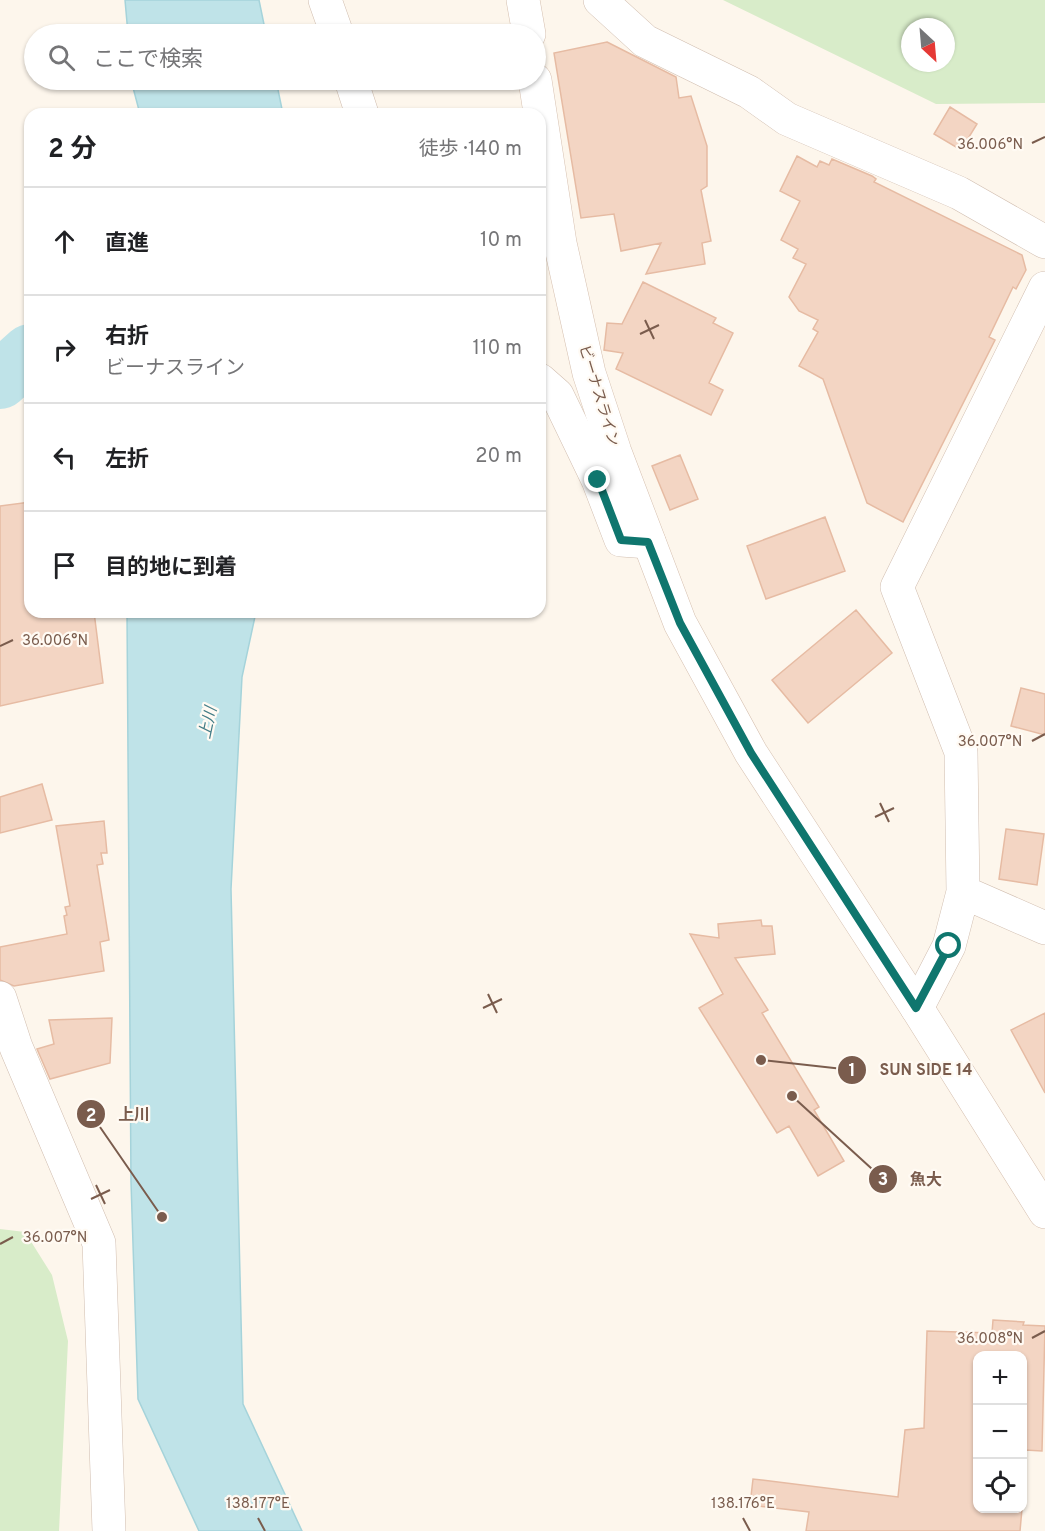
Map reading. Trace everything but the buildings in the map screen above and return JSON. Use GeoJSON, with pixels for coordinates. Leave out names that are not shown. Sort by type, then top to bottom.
{"type":"FeatureCollection","features":[{"type":"Feature","properties":{"kind":"street"},"geometry":{"type":"LineString","coordinates":[[325,0],[333,24]]}},
{"type":"Feature","properties":{"kind":"street"},"geometry":{"type":"LineString","coordinates":[[523,0],[527,24]]}},
{"type":"Feature","properties":{"kind":"street"},"geometry":{"type":"LineString","coordinates":[[600,0],[645,41],[749,92],[788,119],[959,193],[1045,242]]}},
{"type":"Feature","properties":{"kind":"street"},"geometry":{"type":"LineString","coordinates":[[354,90],[360,108]]}},
{"type":"Feature","properties":{"kind":"street","name":"ビーナスライン"},"geometry":{"type":"LineString","coordinates":[[537,90],[540,108]]}},
{"type":"Feature","properties":{"kind":"street","name":"ビーナスライン"},"geometry":{"type":"LineString","coordinates":[[546,148],[560,243],[579,331],[608,430],[680,623],[751,753],[1045,1212]]}},
{"type":"Feature","properties":{"kind":"street"},"geometry":{"type":"LineString","coordinates":[[916,1008],[949,946],[963,892],[961,752],[897,587],[1045,288]]}},
{"type":"Feature","properties":{"kind":"street"},"geometry":{"type":"LineString","coordinates":[[546,386],[557,396],[598,480],[621,540],[648,542]]}},
{"type":"Feature","properties":{"kind":"street"},"geometry":{"type":"LineString","coordinates":[[963,892],[1045,928]]}},
{"type":"Feature","properties":{"kind":"street"},"geometry":{"type":"LineString","coordinates":[[0,998],[16,1047],[99,1243],[109,1531]]}},
{"type":"Feature","properties":{"kind":"green space"},"geometry":{"type":"Polygon","coordinates":[[[723,0],[1045,0],[1045,103],[936,104],[723,0]]]}},
{"type":"Feature","properties":{"kind":"green space"},"geometry":{"type":"Polygon","coordinates":[[[0,1229],[25,1232],[52,1275],[68,1341],[59,1531],[0,1531],[0,1229]]]}},
{"type":"Feature","properties":{"kind":"water"},"geometry":{"type":"Polygon","coordinates":[[[125,0],[259,0],[264,24],[127,24],[125,0]]]}},
{"type":"Feature","properties":{"kind":"water"},"geometry":{"type":"Polygon","coordinates":[[[134,90],[278,90],[282,108],[138,108],[134,90]]]}},
{"type":"Feature","properties":{"kind":"water"},"geometry":{"type":"Polygon","coordinates":[[[127,618],[255,618],[242,677],[231,889],[243,1404],[302,1531],[199,1531],[138,1399],[131,1182],[127,618]]]}},
{"type":"Feature","properties":{"kind":"waterway"},"geometry":{"type":"LineString","coordinates":[[0,380],[24,358]]}},
{"type":"Feature","properties":{"kind":"place","name":"SUN SIDE 14"},"geometry":{"type":"Point","coordinates":[761,1060]}},
{"type":"Feature","properties":{"kind":"place","name":"魚大"},"geometry":{"type":"Point","coordinates":[792,1096]}},
{"type":"Feature","properties":{"kind":"place","name":"上川"},"geometry":{"type":"Point","coordinates":[162,1217]}},
{"type":"Feature","properties":{"kind":"route"},"geometry":{"type":"LineString","coordinates":[[598,480],[621,540],[648,542],[680,623],[751,753],[916,1008],[949,946]]}}]}
